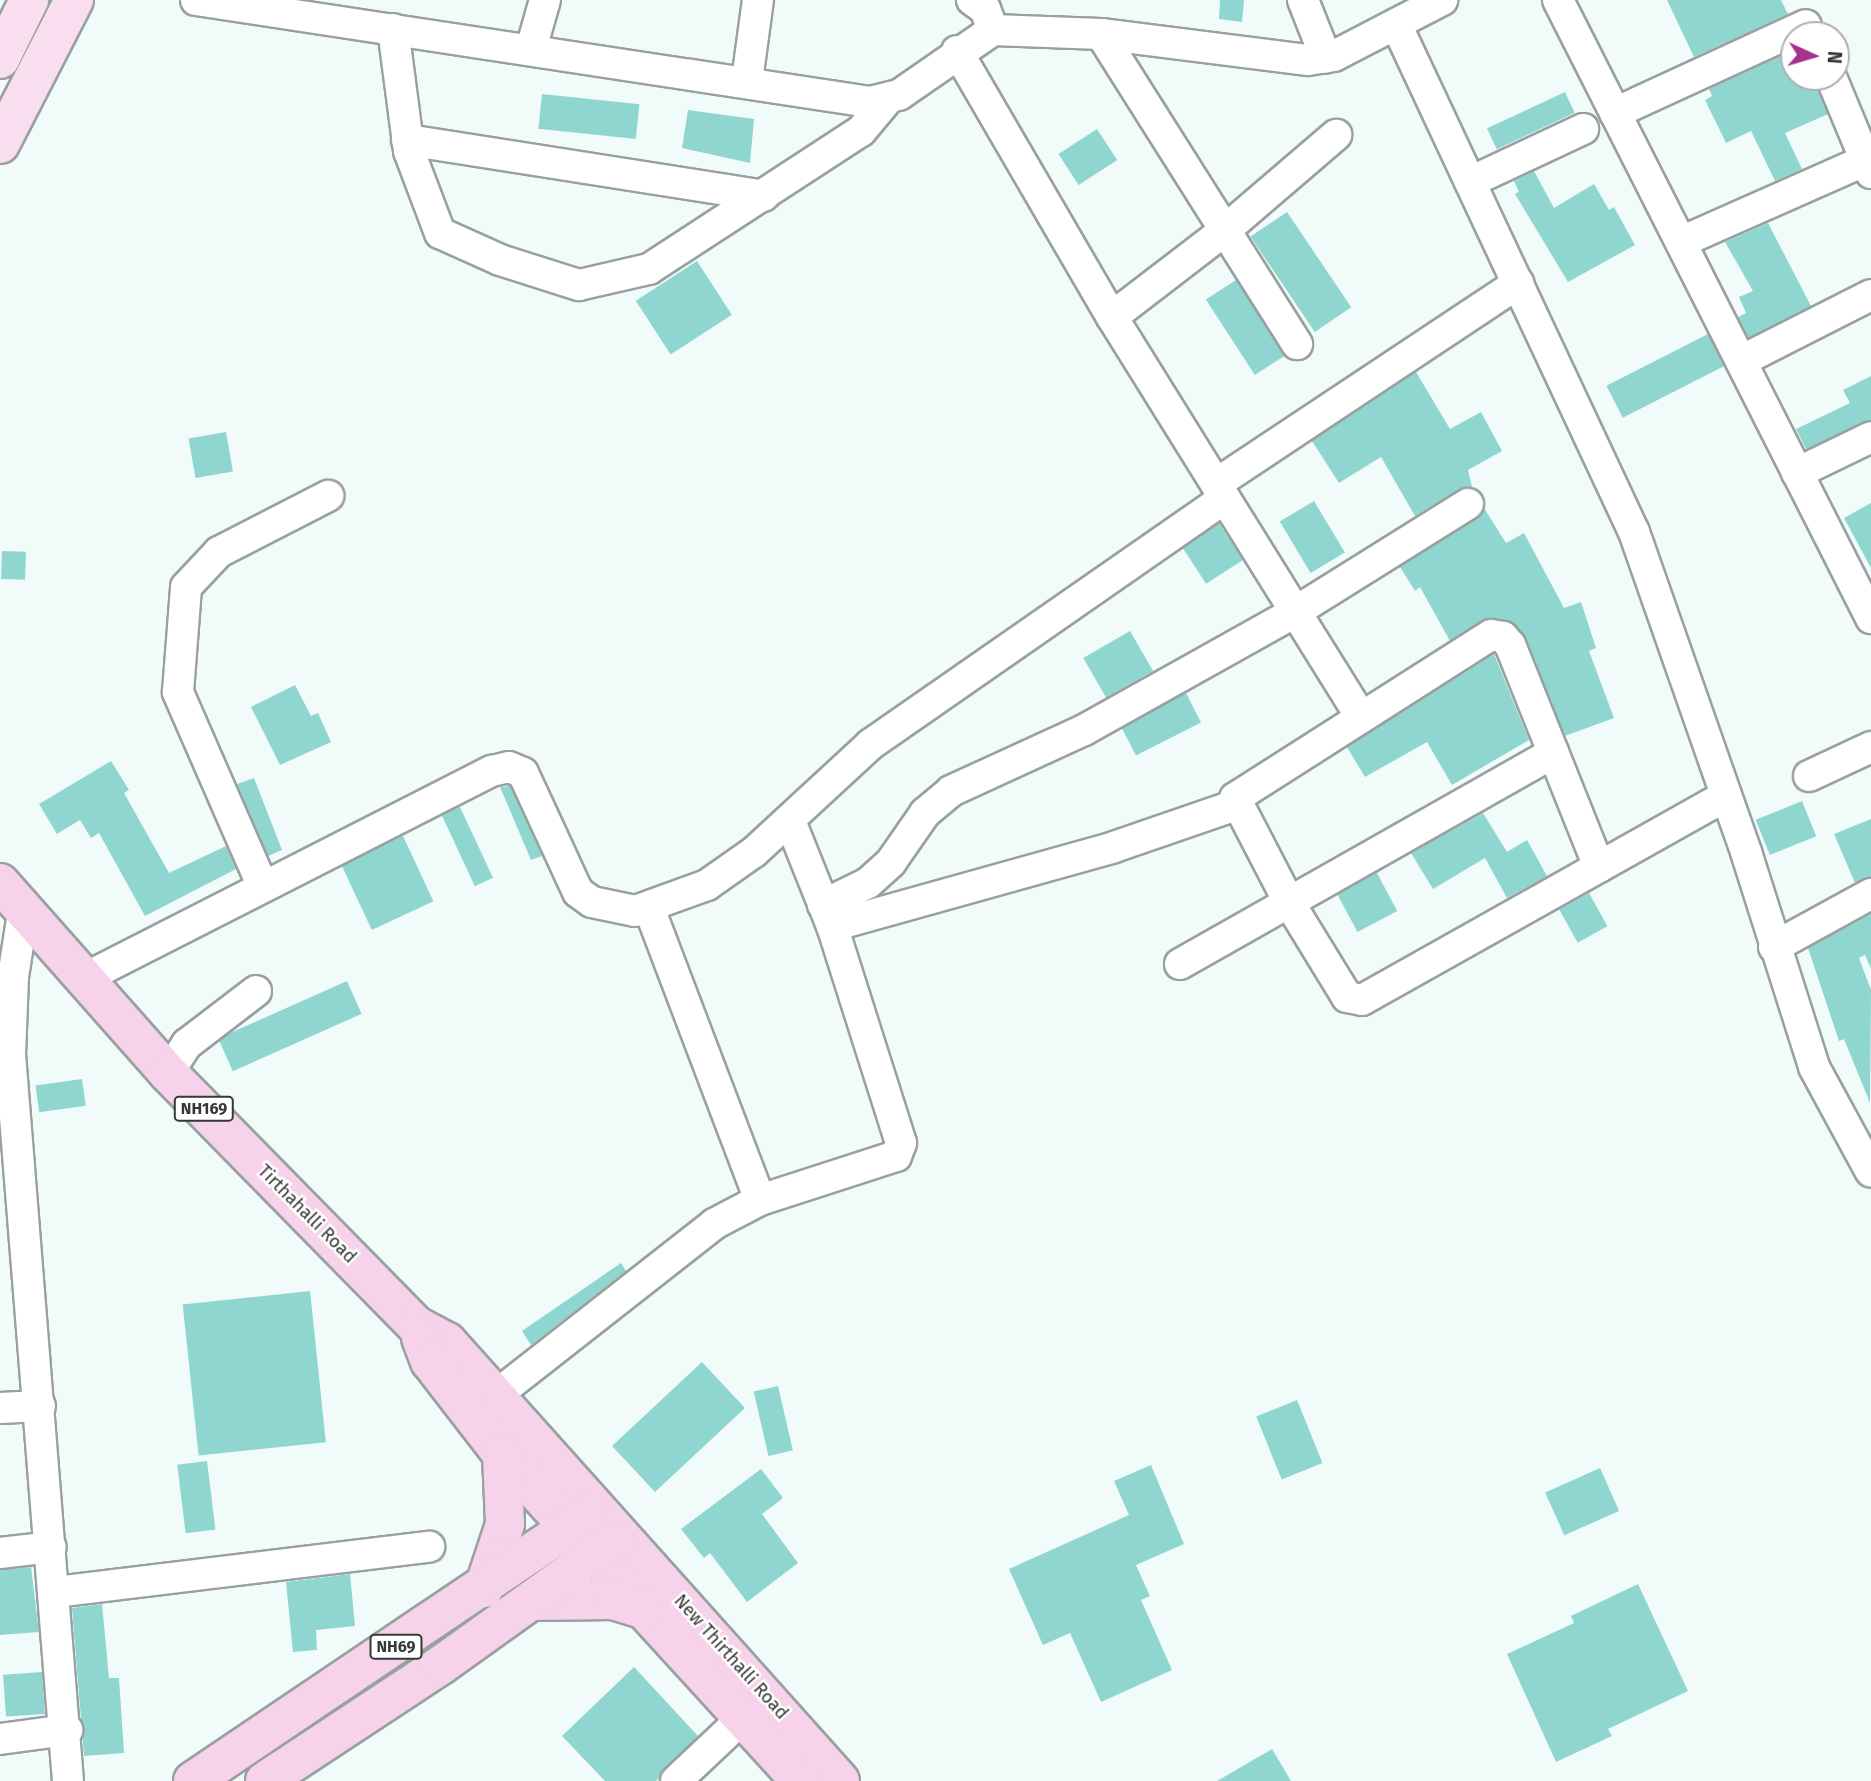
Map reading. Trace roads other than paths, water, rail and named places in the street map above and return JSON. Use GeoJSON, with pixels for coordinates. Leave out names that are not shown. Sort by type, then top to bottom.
{"type":"FeatureCollection","features":[{"type":"Feature","properties":{"kind":"highway","name":"Tirthahalli Road"},"geometry":{"type":"LineString","coordinates":[[9,901],[168,1073],[416,1326],[447,1342],[495,1396],[595,1533]]}},
{"type":"Feature","properties":{"kind":"highway","name":"NH169"},"geometry":{"type":"LineString","coordinates":[[416,1326],[430,1361],[502,1454],[595,1533]]}},
{"type":"Feature","properties":{"kind":"highway"},"geometry":{"type":"LineString","coordinates":[[484,1588],[505,1524],[502,1454]]}},
{"type":"Feature","properties":{"kind":"highway"},"geometry":{"type":"LineString","coordinates":[[595,1533],[643,1609],[801,1781]]}},
{"type":"Feature","properties":{"kind":"highway","name":"NH69"},"geometry":{"type":"LineString","coordinates":[[193,1781],[484,1588],[595,1533]]}},
{"type":"Feature","properties":{"kind":"highway","name":"NH69"},"geometry":{"type":"LineString","coordinates":[[265,1781],[530,1601],[595,1533]]}},
{"type":"Feature","properties":{"kind":"highway","name":"New Thirthalli Road"},"geometry":{"type":"LineString","coordinates":[[595,1533],[840,1781]]}},
{"type":"Feature","properties":{"kind":"highway"},"geometry":{"type":"LineString","coordinates":[[530,1601],[613,1600],[643,1609]]}},
{"type":"Feature","properties":{"kind":"main road"},"geometry":{"type":"LineString","coordinates":[[0,59],[29,0]]}},
{"type":"Feature","properties":{"kind":"main road"},"geometry":{"type":"LineString","coordinates":[[0,144],[74,0]]}},
{"type":"Feature","properties":{"kind":"street"},"geometry":{"type":"LineString","coordinates":[[196,0],[885,102]]}},
{"type":"Feature","properties":{"kind":"street"},"geometry":{"type":"LineString","coordinates":[[531,49],[545,0]]}},
{"type":"Feature","properties":{"kind":"street"},"geometry":{"type":"LineString","coordinates":[[747,81],[758,0]]}},
{"type":"Feature","properties":{"kind":"street"},"geometry":{"type":"LineString","coordinates":[[1303,0],[1326,58]]}},
{"type":"Feature","properties":{"kind":"street"},"geometry":{"type":"LineString","coordinates":[[1558,0],[1797,473],[1867,601]]}},
{"type":"Feature","properties":{"kind":"street"},"geometry":{"type":"LineString","coordinates":[[393,29],[407,140],[440,233],[500,260],[579,285],[649,269],[764,196],[860,131],[885,102],[957,51],[986,10],[1101,34],[1308,60],[1326,58],[1418,9],[1470,181],[1644,557],[1726,796],[1814,1068],[1871,1172]]}},
{"type":"Feature","properties":{"kind":"street"},"geometry":{"type":"LineString","coordinates":[[1615,113],[1804,20]]}},
{"type":"Feature","properties":{"kind":"street"},"geometry":{"type":"LineString","coordinates":[[1101,34],[1297,344]]}},
{"type":"Feature","properties":{"kind":"street"},"geometry":{"type":"LineString","coordinates":[[957,51],[1112,317],[1360,716]]}},
{"type":"Feature","properties":{"kind":"street"},"geometry":{"type":"LineString","coordinates":[[1681,242],[1868,167],[1837,91]]}},
{"type":"Feature","properties":{"kind":"street"},"geometry":{"type":"LineString","coordinates":[[1470,181],[1583,129]]}},
{"type":"Feature","properties":{"kind":"street"},"geometry":{"type":"LineString","coordinates":[[1112,317],[1224,231],[1336,135]]}},
{"type":"Feature","properties":{"kind":"street"},"geometry":{"type":"LineString","coordinates":[[407,140],[764,196]]}},
{"type":"Feature","properties":{"kind":"street"},"geometry":{"type":"LineString","coordinates":[[83,979],[263,887],[509,767],[523,773],[578,892],[614,909],[649,908],[707,885],[790,821],[871,744],[1219,492],[1518,283]]}},
{"type":"Feature","properties":{"kind":"street"},"geometry":{"type":"LineString","coordinates":[[1741,361],[1871,295]]}},
{"type":"Feature","properties":{"kind":"street"},"geometry":{"type":"LineString","coordinates":[[1797,473],[1871,437]]}},
{"type":"Feature","properties":{"kind":"street"},"geometry":{"type":"LineString","coordinates":[[263,887],[178,692],[186,587],[219,552],[328,496]]}},
{"type":"Feature","properties":{"kind":"street"},"geometry":{"type":"LineString","coordinates":[[827,916],[891,862],[925,813],[951,792],[1084,730],[1294,612],[1468,505]]}},
{"type":"Feature","properties":{"kind":"street"},"geometry":{"type":"LineString","coordinates":[[1599,866],[1510,645],[1503,637],[1491,635],[1360,716],[1241,791],[1236,805],[1290,904],[1347,997],[1362,1000],[1496,928],[1599,866],[1726,796]]}},
{"type":"Feature","properties":{"kind":"street"},"geometry":{"type":"LineString","coordinates":[[1810,776],[1871,747]]}},
{"type":"Feature","properties":{"kind":"street"},"geometry":{"type":"LineString","coordinates":[[1180,964],[1553,753]]}},
{"type":"Feature","properties":{"kind":"street"},"geometry":{"type":"LineString","coordinates":[[827,916],[1114,847],[1236,805]]}},
{"type":"Feature","properties":{"kind":"street"},"geometry":{"type":"LineString","coordinates":[[495,1396],[680,1247],[760,1200],[884,1163],[896,1156],[901,1143],[827,916],[790,821]]}},
{"type":"Feature","properties":{"kind":"street"},"geometry":{"type":"LineString","coordinates":[[1774,947],[1871,894]]}},
{"type":"Feature","properties":{"kind":"street"},"geometry":{"type":"LineString","coordinates":[[9,901],[13,977],[10,1054],[67,1730],[68,1781]]}},
{"type":"Feature","properties":{"kind":"street"},"geometry":{"type":"LineString","coordinates":[[649,908],[760,1200]]}},
{"type":"Feature","properties":{"kind":"street"},"geometry":{"type":"LineString","coordinates":[[168,1073],[187,1044],[256,991]]}},
{"type":"Feature","properties":{"kind":"street"},"geometry":{"type":"LineString","coordinates":[[0,1408],[40,1406]]}},
{"type":"Feature","properties":{"kind":"street"},"geometry":{"type":"LineString","coordinates":[[0,1553],[51,1547]]}},
{"type":"Feature","properties":{"kind":"street"},"geometry":{"type":"LineString","coordinates":[[55,1592],[429,1547]]}},
{"type":"Feature","properties":{"kind":"street"},"geometry":{"type":"LineString","coordinates":[[676,1781],[744,1717]]}},
{"type":"Feature","properties":{"kind":"street"},"geometry":{"type":"LineString","coordinates":[[0,1740],[67,1730]]}}]}
